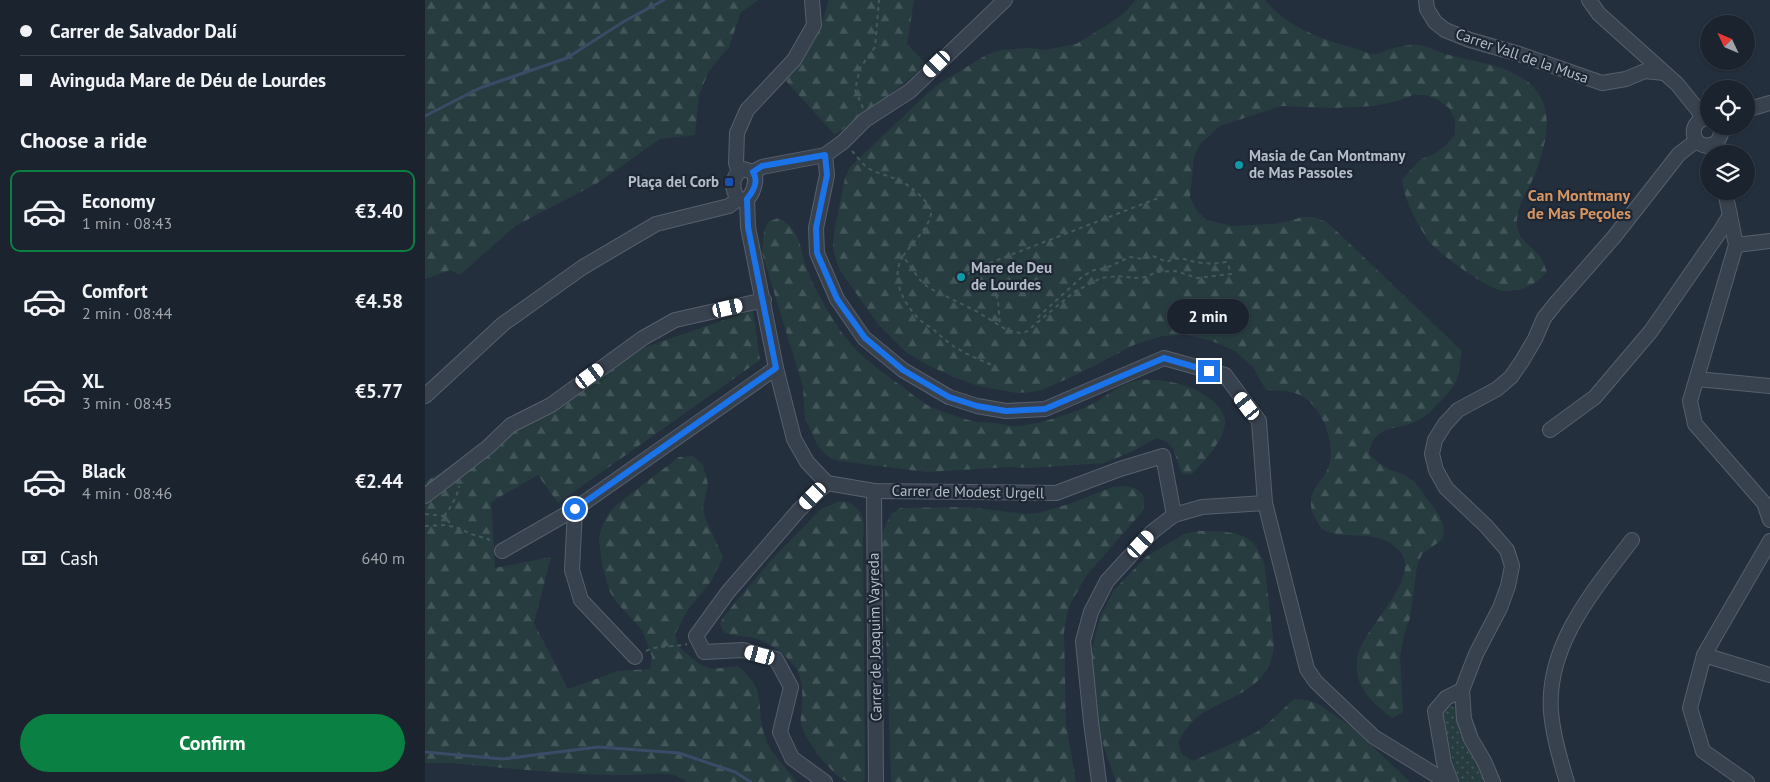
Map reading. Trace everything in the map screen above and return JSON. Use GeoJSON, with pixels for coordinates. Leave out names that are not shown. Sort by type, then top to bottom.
{"type":"FeatureCollection","features":[{"type":"Feature","properties":{"kind":"street"},"geometry":{"type":"LineString","coordinates":[[425,396],[503,324],[583,267],[656,224],[729,206],[743,199],[754,187],[755,180],[735,163],[737,133],[747,110],[794,60],[814,25],[812,0]]}},
{"type":"Feature","properties":{"kind":"street"},"geometry":{"type":"LineString","coordinates":[[743,199],[735,195],[735,177],[762,166],[825,155],[843,142],[868,118],[910,91],[1005,0]]}},
{"type":"Feature","properties":{"kind":"street","name":"Carrer Vall de la Musa"},"geometry":{"type":"LineString","coordinates":[[1426,0],[1427,9],[1435,22],[1445,30],[1602,83],[1626,79],[1645,71],[1664,73]]}},
{"type":"Feature","properties":{"kind":"street"},"geometry":{"type":"LineString","coordinates":[[1589,0],[1599,14],[1637,46],[1677,84],[1700,112]]}},
{"type":"Feature","properties":{"kind":"street"},"geometry":{"type":"LineString","coordinates":[[1755,107],[1770,103]]}},
{"type":"Feature","properties":{"kind":"street"},"geometry":{"type":"LineString","coordinates":[[1700,121],[1696,123],[1693,132],[1696,141],[1702,145]]}},
{"type":"Feature","properties":{"kind":"street"},"geometry":{"type":"LineString","coordinates":[[1493,782],[1484,761],[1471,739],[1464,719],[1462,690],[1476,654],[1500,608],[1508,586],[1512,566],[1507,550],[1486,526],[1446,488],[1436,470],[1432,454],[1435,440],[1457,410],[1497,389],[1511,377],[1531,347],[1544,318],[1555,303],[1614,237],[1679,154],[1696,141]]}},
{"type":"Feature","properties":{"kind":"street"},"geometry":{"type":"LineString","coordinates":[[825,155],[827,175],[816,228],[817,253],[837,299],[865,338],[903,370],[949,397],[977,406],[1006,411],[1045,409],[1164,358],[1225,375],[1259,420],[1265,503],[1307,669],[1316,682],[1374,737],[1449,782]]}},
{"type":"Feature","properties":{"kind":"street"},"geometry":{"type":"LineString","coordinates":[[743,199],[776,368],[794,439],[807,462],[827,483],[799,510],[728,592],[696,636],[704,652],[743,650],[776,659],[791,687],[780,732],[791,758],[825,782]]}},
{"type":"Feature","properties":{"kind":"street"},"geometry":{"type":"LineString","coordinates":[[1727,200],[1736,246],[1690,401],[1695,424],[1764,503],[1770,520]]}},
{"type":"Feature","properties":{"kind":"street"},"geometry":{"type":"LineString","coordinates":[[1550,430],[1595,397],[1651,331],[1730,214]]}},
{"type":"Feature","properties":{"kind":"street"},"geometry":{"type":"LineString","coordinates":[[1736,246],[1770,241]]}},
{"type":"Feature","properties":{"kind":"street"},"geometry":{"type":"LineString","coordinates":[[425,496],[489,447],[511,425],[551,405],[643,338],[675,320],[763,300]]}},
{"type":"Feature","properties":{"kind":"street"},"geometry":{"type":"LineString","coordinates":[[502,551],[575,509],[776,368]]}},
{"type":"Feature","properties":{"kind":"street"},"geometry":{"type":"LineString","coordinates":[[1697,379],[1770,386]]}},
{"type":"Feature","properties":{"kind":"street","name":"Carrer de Modest Urgell"},"geometry":{"type":"LineString","coordinates":[[827,483],[874,491],[1056,493],[1120,469],[1163,456],[1175,514]]}},
{"type":"Feature","properties":{"kind":"street","name":"Carrer de Joaquim Vayreda"},"geometry":{"type":"LineString","coordinates":[[874,491],[876,782]]}},
{"type":"Feature","properties":{"kind":"street"},"geometry":{"type":"LineString","coordinates":[[1099,782],[1083,641],[1091,612],[1107,581],[1152,532],[1175,514],[1202,507],[1265,503]]}},
{"type":"Feature","properties":{"kind":"street"},"geometry":{"type":"LineString","coordinates":[[575,509],[572,570],[581,600],[635,656]]}},
{"type":"Feature","properties":{"kind":"street"},"geometry":{"type":"LineString","coordinates":[[1567,782],[1561,764],[1551,712],[1551,689],[1557,658],[1587,601],[1632,540]]}},
{"type":"Feature","properties":{"kind":"street"},"geometry":{"type":"LineString","coordinates":[[1747,782],[1703,751],[1690,708],[1704,655],[1770,541]]}},
{"type":"Feature","properties":{"kind":"street"},"geometry":{"type":"LineString","coordinates":[[1704,655],[1770,675]]}},
{"type":"Feature","properties":{"kind":"street"},"geometry":{"type":"LineString","coordinates":[[1449,782],[1440,747],[1435,711],[1447,698],[1462,690]]}},
{"type":"Feature","properties":{"kind":"path"},"geometry":{"type":"LineString","coordinates":[[868,118],[855,90],[860,68],[875,47],[879,0]]}},
{"type":"Feature","properties":{"kind":"path"},"geometry":{"type":"LineString","coordinates":[[843,142],[866,166],[878,173],[902,181],[930,206],[932,213],[929,220],[897,264],[901,293],[909,308],[922,322],[945,341],[960,351],[994,366]]}},
{"type":"Feature","properties":{"kind":"path"},"geometry":{"type":"LineString","coordinates":[[968,274],[987,264],[1161,197]]}},
{"type":"Feature","properties":{"kind":"path"},"geometry":{"type":"LineString","coordinates":[[903,256],[920,280],[929,288],[976,311],[1007,330],[1020,333],[1026,332],[1074,292],[1101,278],[1119,276],[1140,277],[1156,272],[1176,271],[1197,278],[1231,274],[1226,262],[1199,263],[1190,259],[1176,258],[1167,262],[1153,256],[1143,259],[1130,257],[1083,276],[1039,316],[1036,322]]}},
{"type":"Feature","properties":{"kind":"path"},"geometry":{"type":"LineString","coordinates":[[987,264],[998,301],[1000,326]]}},
{"type":"Feature","properties":{"kind":"path"},"geometry":{"type":"LineString","coordinates":[[444,516],[459,491],[460,469]]}},
{"type":"Feature","properties":{"kind":"path"},"geometry":{"type":"LineString","coordinates":[[425,514],[444,516],[453,527]]}},
{"type":"Feature","properties":{"kind":"path"},"geometry":{"type":"LineString","coordinates":[[425,526],[445,525],[453,527],[488,539],[502,551]]}},
{"type":"Feature","properties":{"kind":"path"},"geometry":{"type":"LineString","coordinates":[[635,656],[653,648],[699,642]]}},
{"type":"Feature","properties":{"kind":"green space"},"geometry":{"type":"Polygon","coordinates":[[[425,0],[758,0],[741,12],[729,47],[709,71],[699,95],[695,135],[660,139],[596,184],[515,226],[460,275],[450,270],[425,279],[425,0]]]}},
{"type":"Feature","properties":{"kind":"green space"},"geometry":{"type":"Polygon","coordinates":[[[828,0],[914,0],[907,44],[926,64],[893,92],[835,135],[786,81],[801,63],[813,44],[828,0]]]}},
{"type":"Feature","properties":{"kind":"green space"},"geometry":{"type":"Polygon","coordinates":[[[1136,0],[1265,0],[1284,18],[1307,32],[1369,53],[1378,54],[1397,47],[1420,45],[1445,54],[1501,68],[1526,80],[1536,90],[1543,102],[1547,122],[1545,143],[1535,174],[1519,208],[1517,225],[1523,240],[1541,258],[1547,272],[1533,284],[1515,290],[1503,291],[1486,284],[1440,252],[1427,239],[1408,202],[1402,179],[1421,159],[1434,154],[1446,145],[1455,134],[1455,120],[1449,108],[1439,100],[1426,95],[1413,95],[1401,100],[1374,106],[1334,108],[1281,106],[1220,126],[1200,144],[1194,157],[1190,197],[1197,211],[1207,220],[1232,226],[1274,224],[1302,217],[1315,217],[1328,223],[1462,351],[1456,381],[1443,399],[1419,420],[1381,432],[1372,444],[1369,454],[1390,470],[1403,474],[1415,482],[1439,515],[1444,527],[1443,539],[1422,554],[1417,566],[1410,618],[1405,631],[1400,657],[1403,712],[1392,718],[1363,689],[1357,674],[1357,660],[1359,651],[1370,631],[1399,587],[1405,567],[1404,560],[1397,548],[1386,541],[1372,537],[1334,534],[1322,529],[1318,523],[1312,511],[1311,498],[1329,466],[1331,448],[1322,419],[1317,410],[1304,397],[1290,392],[1266,390],[1253,367],[1235,351],[1212,341],[1187,335],[1162,336],[1136,344],[1042,390],[1017,393],[978,386],[930,366],[907,353],[878,324],[841,272],[836,260],[833,247],[834,233],[845,178],[851,166],[930,91],[988,54],[1002,50],[1030,48],[1044,50],[1076,44],[1112,22],[1136,0]]]}},
{"type":"Feature","properties":{"kind":"green space"},"geometry":{"type":"Polygon","coordinates":[[[778,218],[792,228],[815,287],[850,343],[885,374],[929,406],[975,422],[1021,426],[1079,410],[1133,381],[1159,380],[1181,384],[1209,397],[1222,411],[1224,416],[1222,434],[1213,449],[1192,474],[1182,474],[1172,447],[1163,440],[1156,438],[1131,452],[1104,463],[1031,468],[1009,467],[927,472],[840,461],[830,458],[817,444],[805,418],[803,387],[762,253],[764,232],[768,222],[778,218]]]}},
{"type":"Feature","properties":{"kind":"green space"},"geometry":{"type":"Polygon","coordinates":[[[753,310],[760,360],[558,503],[538,475],[491,502],[495,568],[551,557],[534,623],[568,689],[618,671],[650,669],[652,657],[643,631],[617,603],[610,592],[602,566],[599,537],[609,513],[620,502],[679,457],[693,456],[703,465],[708,484],[703,508],[706,520],[723,557],[712,580],[687,611],[675,634],[678,646],[699,664],[712,669],[738,666],[748,675],[758,692],[765,737],[775,755],[797,782],[687,782],[674,775],[667,774],[586,774],[450,763],[425,763],[425,482],[637,350],[753,310]]]}},
{"type":"Feature","properties":{"kind":"green space"},"geometry":{"type":"Polygon","coordinates":[[[1125,486],[1142,493],[1144,506],[1142,512],[1086,576],[1070,604],[1064,632],[1066,724],[1076,782],[891,782],[884,564],[880,552],[883,531],[891,514],[900,508],[967,507],[1026,514],[1038,513],[1069,504],[1113,487],[1125,486]]]}},
{"type":"Feature","properties":{"kind":"green space"},"geometry":{"type":"Polygon","coordinates":[[[840,501],[847,502],[857,508],[861,513],[864,524],[865,779],[863,782],[848,782],[842,779],[827,765],[807,738],[801,723],[801,679],[791,662],[777,650],[760,640],[724,633],[720,624],[724,616],[772,559],[821,509],[840,501]]]}},
{"type":"Feature","properties":{"kind":"green space"},"geometry":{"type":"Polygon","coordinates":[[[1198,531],[1227,532],[1241,535],[1252,542],[1258,549],[1264,563],[1274,645],[1266,671],[1258,680],[1238,695],[1203,713],[1189,726],[1178,742],[1182,754],[1193,761],[1255,733],[1294,699],[1307,700],[1320,705],[1353,728],[1410,782],[1116,782],[1087,697],[1090,657],[1100,617],[1114,590],[1146,557],[1184,534],[1198,531]]]}},
{"type":"Feature","properties":{"kind":"green space"},"geometry":{"type":"Polygon","coordinates":[[[1450,705],[1457,709],[1458,725],[1487,782],[1458,782],[1442,716],[1445,708],[1450,705]]]}},
{"type":"Feature","properties":{"kind":"waterway"},"geometry":{"type":"LineString","coordinates":[[425,116],[480,88],[567,58],[623,22],[664,0]]}},
{"type":"Feature","properties":{"kind":"waterway"},"geometry":{"type":"LineString","coordinates":[[425,752],[503,759],[598,747],[679,753],[735,772],[751,782]]}},
{"type":"Feature","properties":{"kind":"place","name":"Masia de Can Montmany de Mas Passoles"},"geometry":{"type":"Point","coordinates":[1239,165]}},
{"type":"Feature","properties":{"kind":"place","name":"Plaça del Corb"},"geometry":{"type":"Point","coordinates":[729,182]}},
{"type":"Feature","properties":{"kind":"place","name":"Mare de Deu de Lourdes"},"geometry":{"type":"Point","coordinates":[961,277]}},
{"type":"Feature","properties":{"kind":"district","name":"Can Montmany de Mas Peçoles"},"geometry":{"type":"Point","coordinates":[1579,204]}},
{"type":"Feature","properties":{"kind":"route"},"geometry":{"type":"LineString","coordinates":[[575,509],[776,368],[748,227],[747,199],[754,187],[755,175],[753,172],[762,166],[825,155],[827,175],[816,228],[817,253],[837,299],[865,338],[903,370],[949,397],[977,406],[1006,411],[1045,409],[1164,358],[1209,371]]}}]}
